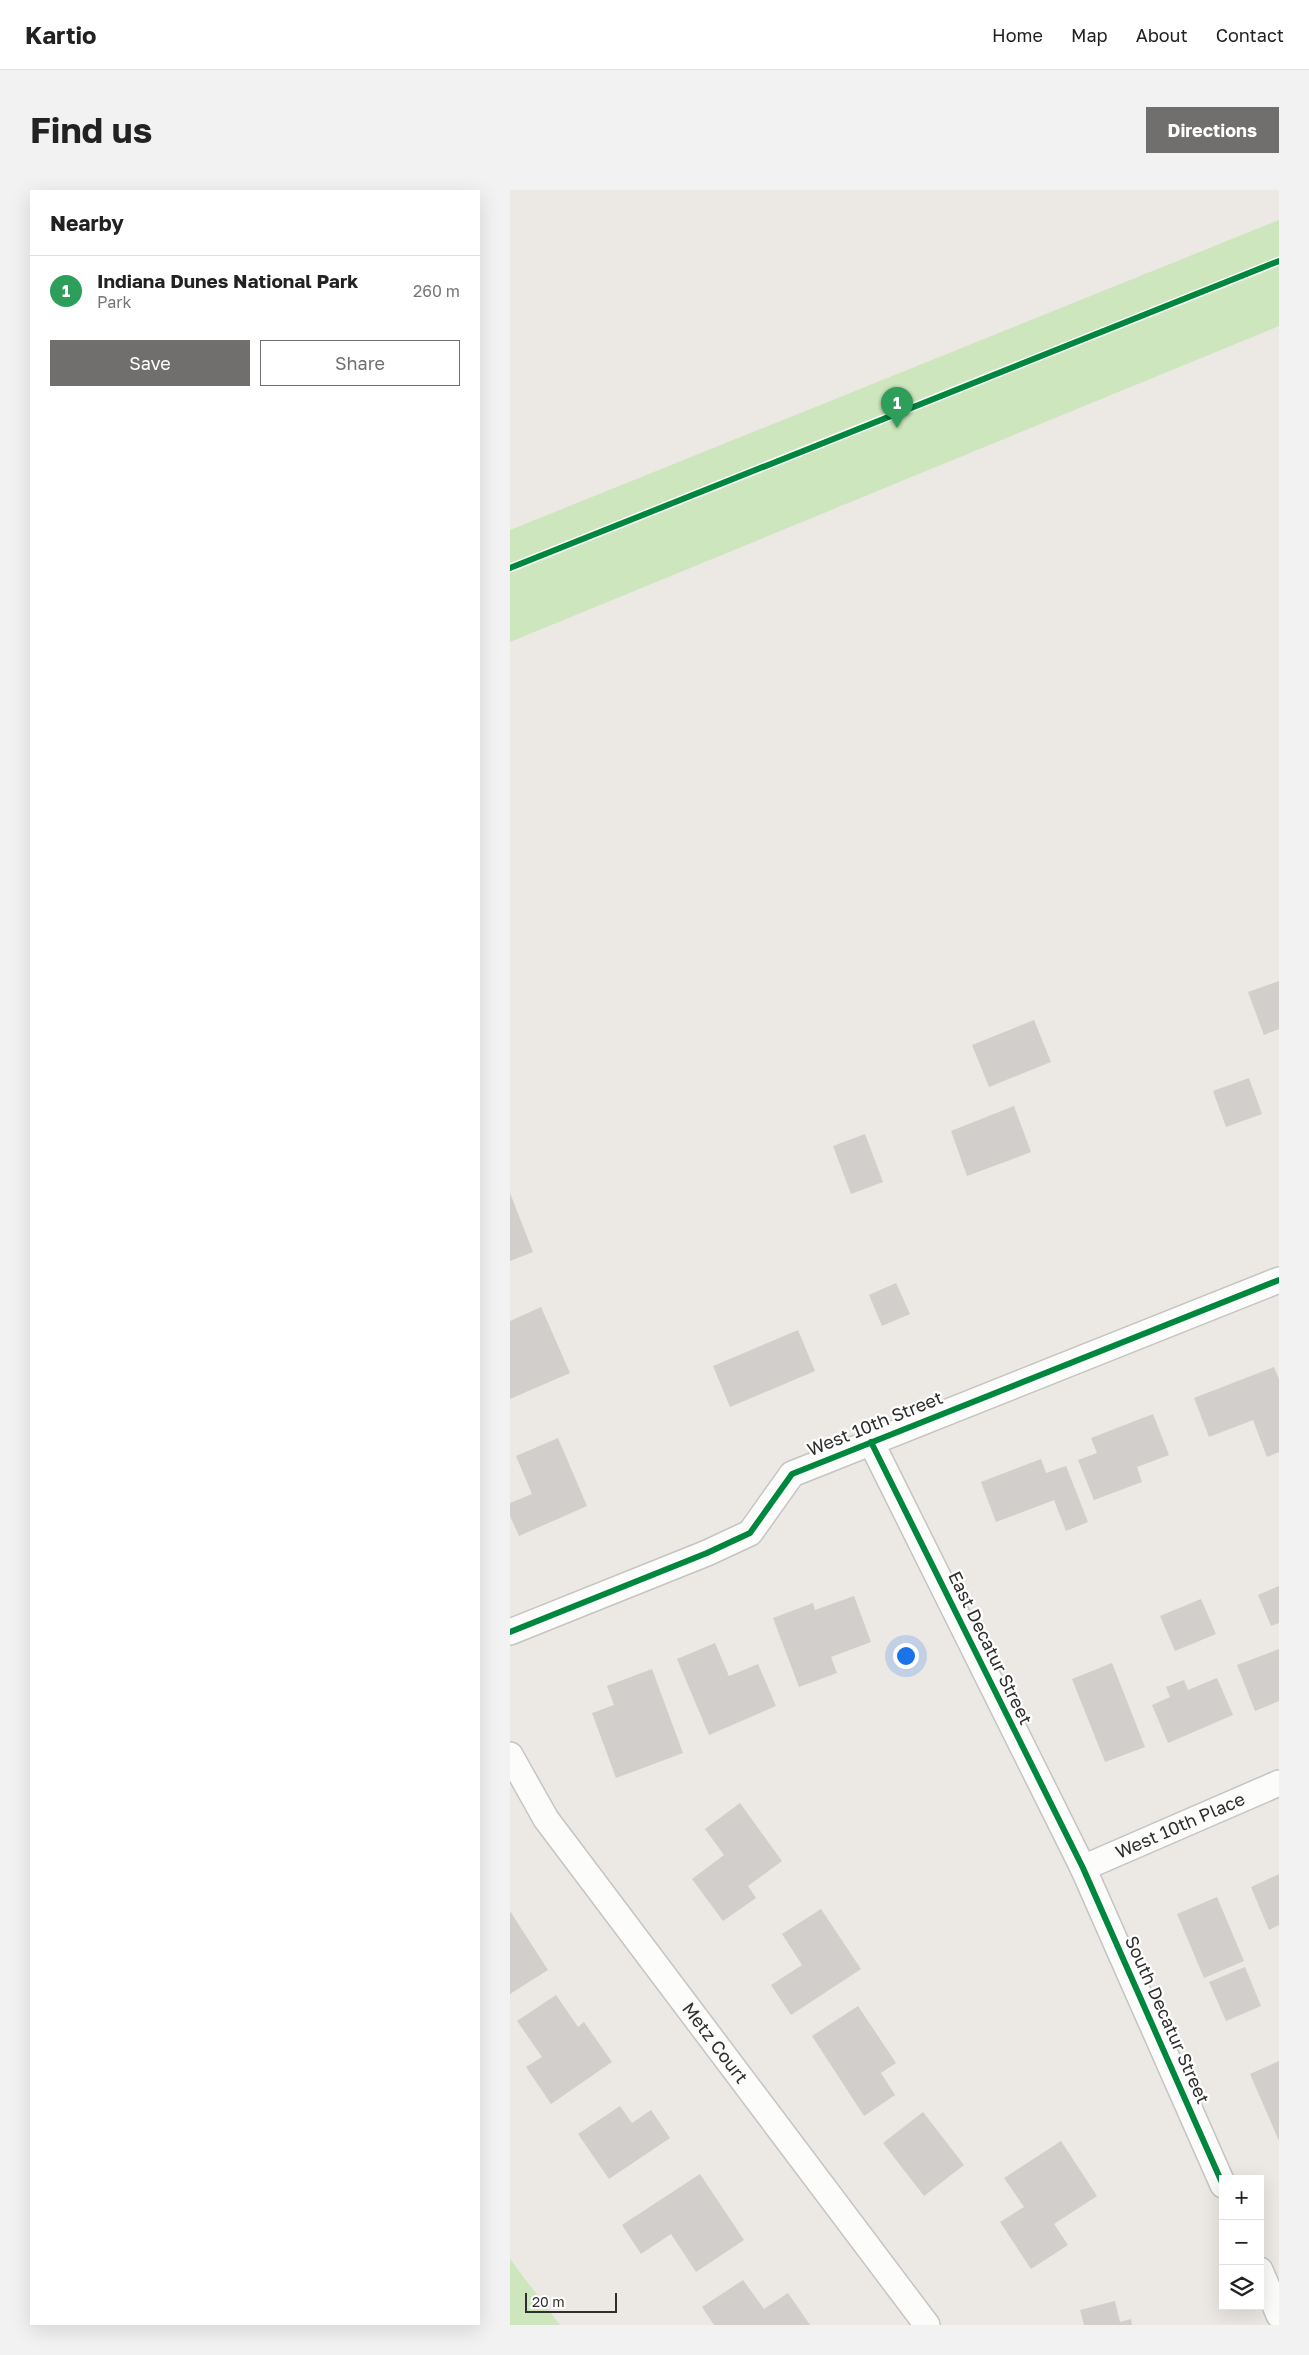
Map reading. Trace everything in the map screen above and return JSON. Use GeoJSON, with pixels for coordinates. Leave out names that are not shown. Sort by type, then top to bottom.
{"type":"FeatureCollection","features":[{"type":"Feature","properties":{"kind":"street","name":"West 10th Street"},"geometry":{"type":"LineString","coordinates":[[510,1632],[707,1553],[750,1533],[792,1474],[1279,1280]]}},
{"type":"Feature","properties":{"kind":"street","name":"East Decatur Street"},"geometry":{"type":"LineString","coordinates":[[871,1442],[1083,1868]]}},
{"type":"Feature","properties":{"kind":"street","name":"Metz Court"},"geometry":{"type":"LineString","coordinates":[[510,1755],[546,1819],[927,2325]]}},
{"type":"Feature","properties":{"kind":"street","name":"West 10th Place"},"geometry":{"type":"LineString","coordinates":[[1083,1868],[1279,1783]]}},
{"type":"Feature","properties":{"kind":"street","name":"South Decatur Street"},"geometry":{"type":"LineString","coordinates":[[1083,1868],[1219,2176]]}},
{"type":"Feature","properties":{"kind":"street"},"geometry":{"type":"LineString","coordinates":[[1264,2279],[1279,2315]]}},
{"type":"Feature","properties":{"kind":"green space"},"geometry":{"type":"Polygon","coordinates":[[[1279,220],[1279,326],[510,642],[510,530],[1279,220]]]}},
{"type":"Feature","properties":{"kind":"green space"},"geometry":{"type":"Polygon","coordinates":[[[510,2259],[560,2325],[510,2325],[510,2259]]]}},
{"type":"Feature","properties":{"kind":"building"},"geometry":{"type":"Polygon","coordinates":[[[1279,981],[1279,1029],[1264,1035],[1248,992],[1279,981]]]}},
{"type":"Feature","properties":{"kind":"building"},"geometry":{"type":"Polygon","coordinates":[[[1034,1020],[1051,1062],[989,1087],[972,1045],[1034,1020]]]}},
{"type":"Feature","properties":{"kind":"building"},"geometry":{"type":"Polygon","coordinates":[[[1249,1078],[1262,1114],[1226,1127],[1213,1091],[1249,1078]]]}},
{"type":"Feature","properties":{"kind":"building"},"geometry":{"type":"Polygon","coordinates":[[[1014,1106],[1031,1152],[967,1176],[951,1131],[1014,1106]]]}},
{"type":"Feature","properties":{"kind":"building"},"geometry":{"type":"Polygon","coordinates":[[[865,1134],[883,1182],[851,1194],[833,1146],[865,1134]]]}},
{"type":"Feature","properties":{"kind":"building"},"geometry":{"type":"Polygon","coordinates":[[[510,1193],[533,1252],[510,1261],[510,1193]]]}},
{"type":"Feature","properties":{"kind":"building"},"geometry":{"type":"Polygon","coordinates":[[[896,1283],[910,1314],[882,1326],[869,1295],[896,1283]]]}},
{"type":"Feature","properties":{"kind":"building"},"geometry":{"type":"Polygon","coordinates":[[[541,1307],[570,1373],[510,1399],[510,1321],[541,1307]]]}},
{"type":"Feature","properties":{"kind":"building"},"geometry":{"type":"Polygon","coordinates":[[[798,1330],[815,1371],[730,1407],[713,1366],[798,1330]]]}},
{"type":"Feature","properties":{"kind":"building"},"geometry":{"type":"Polygon","coordinates":[[[1274,1367],[1279,1379],[1279,1452],[1267,1457],[1253,1420],[1209,1437],[1194,1398],[1274,1367]]]}},
{"type":"Feature","properties":{"kind":"building"},"geometry":{"type":"Polygon","coordinates":[[[1153,1414],[1169,1455],[1137,1467],[1142,1482],[1094,1500],[1078,1460],[1097,1453],[1091,1438],[1153,1414]]]}},
{"type":"Feature","properties":{"kind":"building"},"geometry":{"type":"Polygon","coordinates":[[[558,1438],[587,1506],[519,1536],[510,1516],[510,1503],[532,1494],[516,1456],[558,1438]]]}},
{"type":"Feature","properties":{"kind":"building"},"geometry":{"type":"Polygon","coordinates":[[[1041,1459],[1046,1473],[1066,1466],[1088,1522],[1066,1531],[1054,1500],[996,1522],[981,1482],[1041,1459]]]}},
{"type":"Feature","properties":{"kind":"building"},"geometry":{"type":"Polygon","coordinates":[[[1279,1586],[1279,1623],[1271,1626],[1258,1595],[1279,1586]]]}},
{"type":"Feature","properties":{"kind":"building"},"geometry":{"type":"Polygon","coordinates":[[[854,1596],[871,1642],[831,1657],[837,1673],[799,1687],[773,1618],[813,1603],[815,1610],[854,1596]]]}},
{"type":"Feature","properties":{"kind":"building"},"geometry":{"type":"Polygon","coordinates":[[[1201,1599],[1216,1634],[1175,1651],[1160,1616],[1201,1599]]]}},
{"type":"Feature","properties":{"kind":"building"},"geometry":{"type":"Polygon","coordinates":[[[715,1643],[729,1676],[758,1664],[776,1706],[709,1735],[677,1659],[715,1643]]]}},
{"type":"Feature","properties":{"kind":"building"},"geometry":{"type":"Polygon","coordinates":[[[1279,1649],[1279,1701],[1255,1711],[1237,1665],[1279,1649]]]}},
{"type":"Feature","properties":{"kind":"building"},"geometry":{"type":"Polygon","coordinates":[[[1112,1663],[1145,1747],[1105,1762],[1072,1679],[1112,1663]]]}},
{"type":"Feature","properties":{"kind":"building"},"geometry":{"type":"Polygon","coordinates":[[[652,1669],[683,1753],[616,1778],[592,1713],[614,1705],[607,1686],[652,1669]]]}},
{"type":"Feature","properties":{"kind":"building"},"geometry":{"type":"Polygon","coordinates":[[[1217,1678],[1233,1715],[1168,1743],[1152,1705],[1170,1697],[1166,1687],[1184,1680],[1188,1690],[1217,1678]]]}},
{"type":"Feature","properties":{"kind":"building"},"geometry":{"type":"Polygon","coordinates":[[[740,1803],[782,1861],[748,1886],[756,1898],[723,1921],[692,1879],[724,1855],[705,1829],[740,1803]]]}},
{"type":"Feature","properties":{"kind":"building"},"geometry":{"type":"Polygon","coordinates":[[[1279,1874],[1279,1925],[1269,1930],[1251,1887],[1279,1874]]]}},
{"type":"Feature","properties":{"kind":"building"},"geometry":{"type":"Polygon","coordinates":[[[1217,1897],[1244,1961],[1204,1978],[1177,1914],[1217,1897]]]}},
{"type":"Feature","properties":{"kind":"building"},"geometry":{"type":"Polygon","coordinates":[[[821,1909],[861,1969],[791,2015],[771,1985],[802,1965],[782,1934],[821,1909]]]}},
{"type":"Feature","properties":{"kind":"building"},"geometry":{"type":"Polygon","coordinates":[[[510,1911],[548,1970],[510,1994],[510,1911]]]}},
{"type":"Feature","properties":{"kind":"building"},"geometry":{"type":"Polygon","coordinates":[[[1245,1967],[1261,2006],[1226,2021],[1209,1982],[1245,1967]]]}},
{"type":"Feature","properties":{"kind":"building"},"geometry":{"type":"Polygon","coordinates":[[[556,1995],[578,2027],[584,2022],[612,2062],[551,2104],[526,2067],[542,2057],[517,2021],[556,1995]]]}},
{"type":"Feature","properties":{"kind":"building"},"geometry":{"type":"Polygon","coordinates":[[[858,2006],[896,2063],[881,2073],[895,2095],[864,2116],[812,2036],[858,2006]]]}},
{"type":"Feature","properties":{"kind":"building"},"geometry":{"type":"Polygon","coordinates":[[[1279,2061],[1279,2141],[1250,2074],[1279,2061]]]}},
{"type":"Feature","properties":{"kind":"building"},"geometry":{"type":"Polygon","coordinates":[[[620,2106],[632,2123],[651,2110],[670,2138],[609,2179],[578,2134],[620,2106]]]}},
{"type":"Feature","properties":{"kind":"building"},"geometry":{"type":"Polygon","coordinates":[[[923,2112],[964,2165],[924,2196],[883,2143],[923,2112]]]}},
{"type":"Feature","properties":{"kind":"building"},"geometry":{"type":"Polygon","coordinates":[[[1061,2141],[1097,2196],[1054,2224],[1068,2245],[1031,2269],[1000,2222],[1024,2207],[1004,2178],[1061,2141]]]}},
{"type":"Feature","properties":{"kind":"building"},"geometry":{"type":"Polygon","coordinates":[[[700,2174],[744,2240],[696,2272],[671,2234],[641,2254],[622,2225],[700,2174]]]}},
{"type":"Feature","properties":{"kind":"building"},"geometry":{"type":"Polygon","coordinates":[[[743,2280],[764,2309],[788,2293],[810,2325],[714,2325],[702,2307],[743,2280]]]}},
{"type":"Feature","properties":{"kind":"building"},"geometry":{"type":"Polygon","coordinates":[[[1115,2301],[1120,2322],[1131,2319],[1132,2325],[1084,2325],[1080,2310],[1115,2301]]]}},
{"type":"Feature","properties":{"kind":"cycle path"},"geometry":{"type":"LineString","coordinates":[[510,568],[1279,261]]}},
{"type":"Feature","properties":{"kind":"cycle path"},"geometry":{"type":"LineString","coordinates":[[510,1632],[707,1553],[750,1533],[792,1474],[1279,1280]]}},
{"type":"Feature","properties":{"kind":"cycle path"},"geometry":{"type":"LineString","coordinates":[[871,1442],[1083,1868],[1219,2176]]}},
{"type":"Feature","properties":{"kind":"place","name":"Indiana Dunes National Park"},"geometry":{"type":"Point","coordinates":[897,428]}}]}
